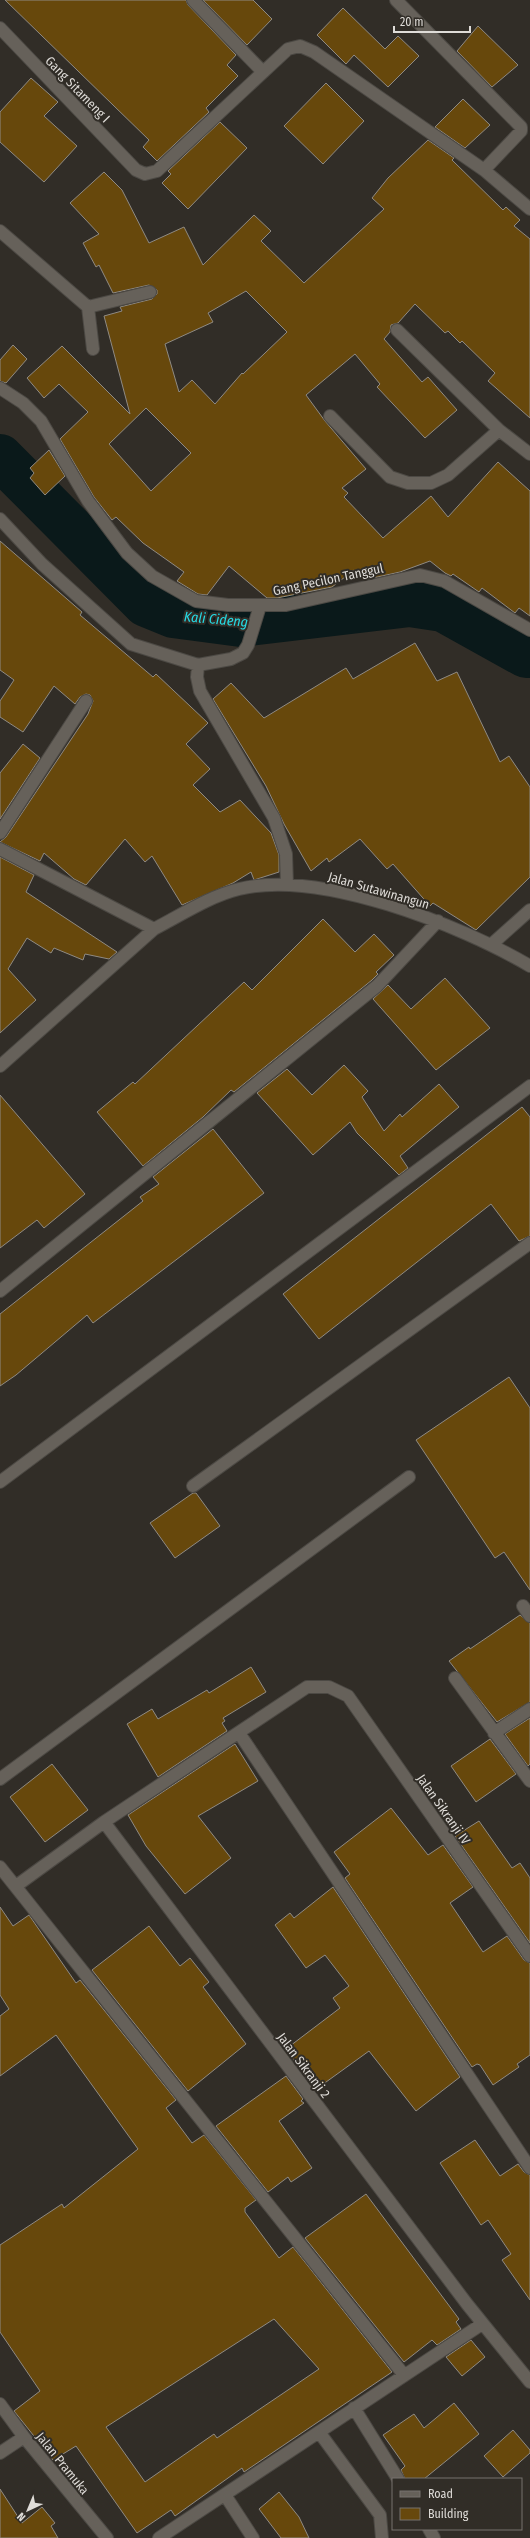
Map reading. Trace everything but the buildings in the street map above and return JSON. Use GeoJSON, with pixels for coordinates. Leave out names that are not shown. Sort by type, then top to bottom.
{"type":"FeatureCollection","features":[{"type":"Feature","properties":{"kind":"street"},"geometry":{"type":"LineString","coordinates":[[193,0],[262,70],[288,48],[300,46],[307,48],[484,170],[530,209]]}},
{"type":"Feature","properties":{"kind":"street"},"geometry":{"type":"LineString","coordinates":[[396,0],[521,127],[520,131],[484,170]]}},
{"type":"Feature","properties":{"kind":"street","name":"Gang Sitameng I"},"geometry":{"type":"LineString","coordinates":[[0,28],[136,170],[145,174],[157,171],[262,70]]}},
{"type":"Feature","properties":{"kind":"street"},"geometry":{"type":"LineString","coordinates":[[0,231],[88,307],[93,349]]}},
{"type":"Feature","properties":{"kind":"street"},"geometry":{"type":"LineString","coordinates":[[88,307],[150,292]]}},
{"type":"Feature","properties":{"kind":"street"},"geometry":{"type":"LineString","coordinates":[[397,330],[498,430],[528,450]]}},
{"type":"Feature","properties":{"kind":"street","name":"Gang Pecilon Tanggul"},"geometry":{"type":"LineString","coordinates":[[0,388],[23,403],[41,421],[88,501],[127,553],[152,576],[196,601],[260,606],[286,605],[420,575],[444,581],[530,630]]}},
{"type":"Feature","properties":{"kind":"street"},"geometry":{"type":"LineString","coordinates":[[330,416],[390,477],[408,483],[431,483],[448,475],[498,430]]}},
{"type":"Feature","properties":{"kind":"street"},"geometry":{"type":"LineString","coordinates":[[0,519],[42,564],[131,644],[198,665],[237,657],[248,645],[258,620],[260,606]]}},
{"type":"Feature","properties":{"kind":"street"},"geometry":{"type":"LineString","coordinates":[[198,665],[197,677],[200,691],[274,818],[282,838],[287,884]]}},
{"type":"Feature","properties":{"kind":"street"},"geometry":{"type":"LineString","coordinates":[[0,833],[86,701]]}},
{"type":"Feature","properties":{"kind":"street"},"geometry":{"type":"LineString","coordinates":[[0,849],[154,929]]}},
{"type":"Feature","properties":{"kind":"street","name":"Jalan Sutawinangun"},"geometry":{"type":"LineString","coordinates":[[0,1066],[154,929],[209,901],[239,889],[272,884],[287,884],[302,885],[362,897],[438,921],[492,944],[530,966]]}},
{"type":"Feature","properties":{"kind":"street"},"geometry":{"type":"LineString","coordinates":[[492,944],[530,910]]}},
{"type":"Feature","properties":{"kind":"street"},"geometry":{"type":"LineString","coordinates":[[0,1291],[377,986],[438,921]]}},
{"type":"Feature","properties":{"kind":"street"},"geometry":{"type":"LineString","coordinates":[[0,1482],[530,1086]]}},
{"type":"Feature","properties":{"kind":"street"},"geometry":{"type":"LineString","coordinates":[[193,1486],[530,1243]]}},
{"type":"Feature","properties":{"kind":"street"},"geometry":{"type":"LineString","coordinates":[[0,1779],[409,1477]]}},
{"type":"Feature","properties":{"kind":"street"},"geometry":{"type":"LineString","coordinates":[[455,1678],[530,1782]]}},
{"type":"Feature","properties":{"kind":"street","name":"Jalan Sikranji IV"},"geometry":{"type":"LineString","coordinates":[[239,1733],[307,1687],[329,1687],[348,1696],[530,1956]]}},
{"type":"Feature","properties":{"kind":"street"},"geometry":{"type":"LineString","coordinates":[[494,1733],[530,1709]]}},
{"type":"Feature","properties":{"kind":"street"},"geometry":{"type":"LineString","coordinates":[[16,1886],[104,1822],[239,1733],[530,2168]]}},
{"type":"Feature","properties":{"kind":"street","name":"Jalan Sikranji 2"},"geometry":{"type":"LineString","coordinates":[[104,1822],[482,2324],[530,2382]]}},
{"type":"Feature","properties":{"kind":"street"},"geometry":{"type":"LineString","coordinates":[[0,1867],[404,2375]]}},
{"type":"Feature","properties":{"kind":"street"},"geometry":{"type":"LineString","coordinates":[[160,2538],[482,2324]]}},
{"type":"Feature","properties":{"kind":"street","name":"Jalan Pramuka"},"geometry":{"type":"LineString","coordinates":[[0,2404],[24,2437],[107,2538]]}},
{"type":"Feature","properties":{"kind":"street"},"geometry":{"type":"LineString","coordinates":[[354,2408],[397,2478]]}},
{"type":"Feature","properties":{"kind":"street"},"geometry":{"type":"LineString","coordinates":[[319,2432],[380,2515],[382,2538]]}},
{"type":"Feature","properties":{"kind":"street"},"geometry":{"type":"LineString","coordinates":[[0,2453],[24,2437]]}},
{"type":"Feature","properties":{"kind":"street"},"geometry":{"type":"LineString","coordinates":[[225,2495],[253,2538]]}},
{"type":"Feature","properties":{"kind":"waterway","name":"Kali Cideng"},"geometry":{"type":"LineString","coordinates":[[0,457],[146,604],[173,615],[241,624],[410,604],[443,609],[526,655],[530,655]]}}]}
